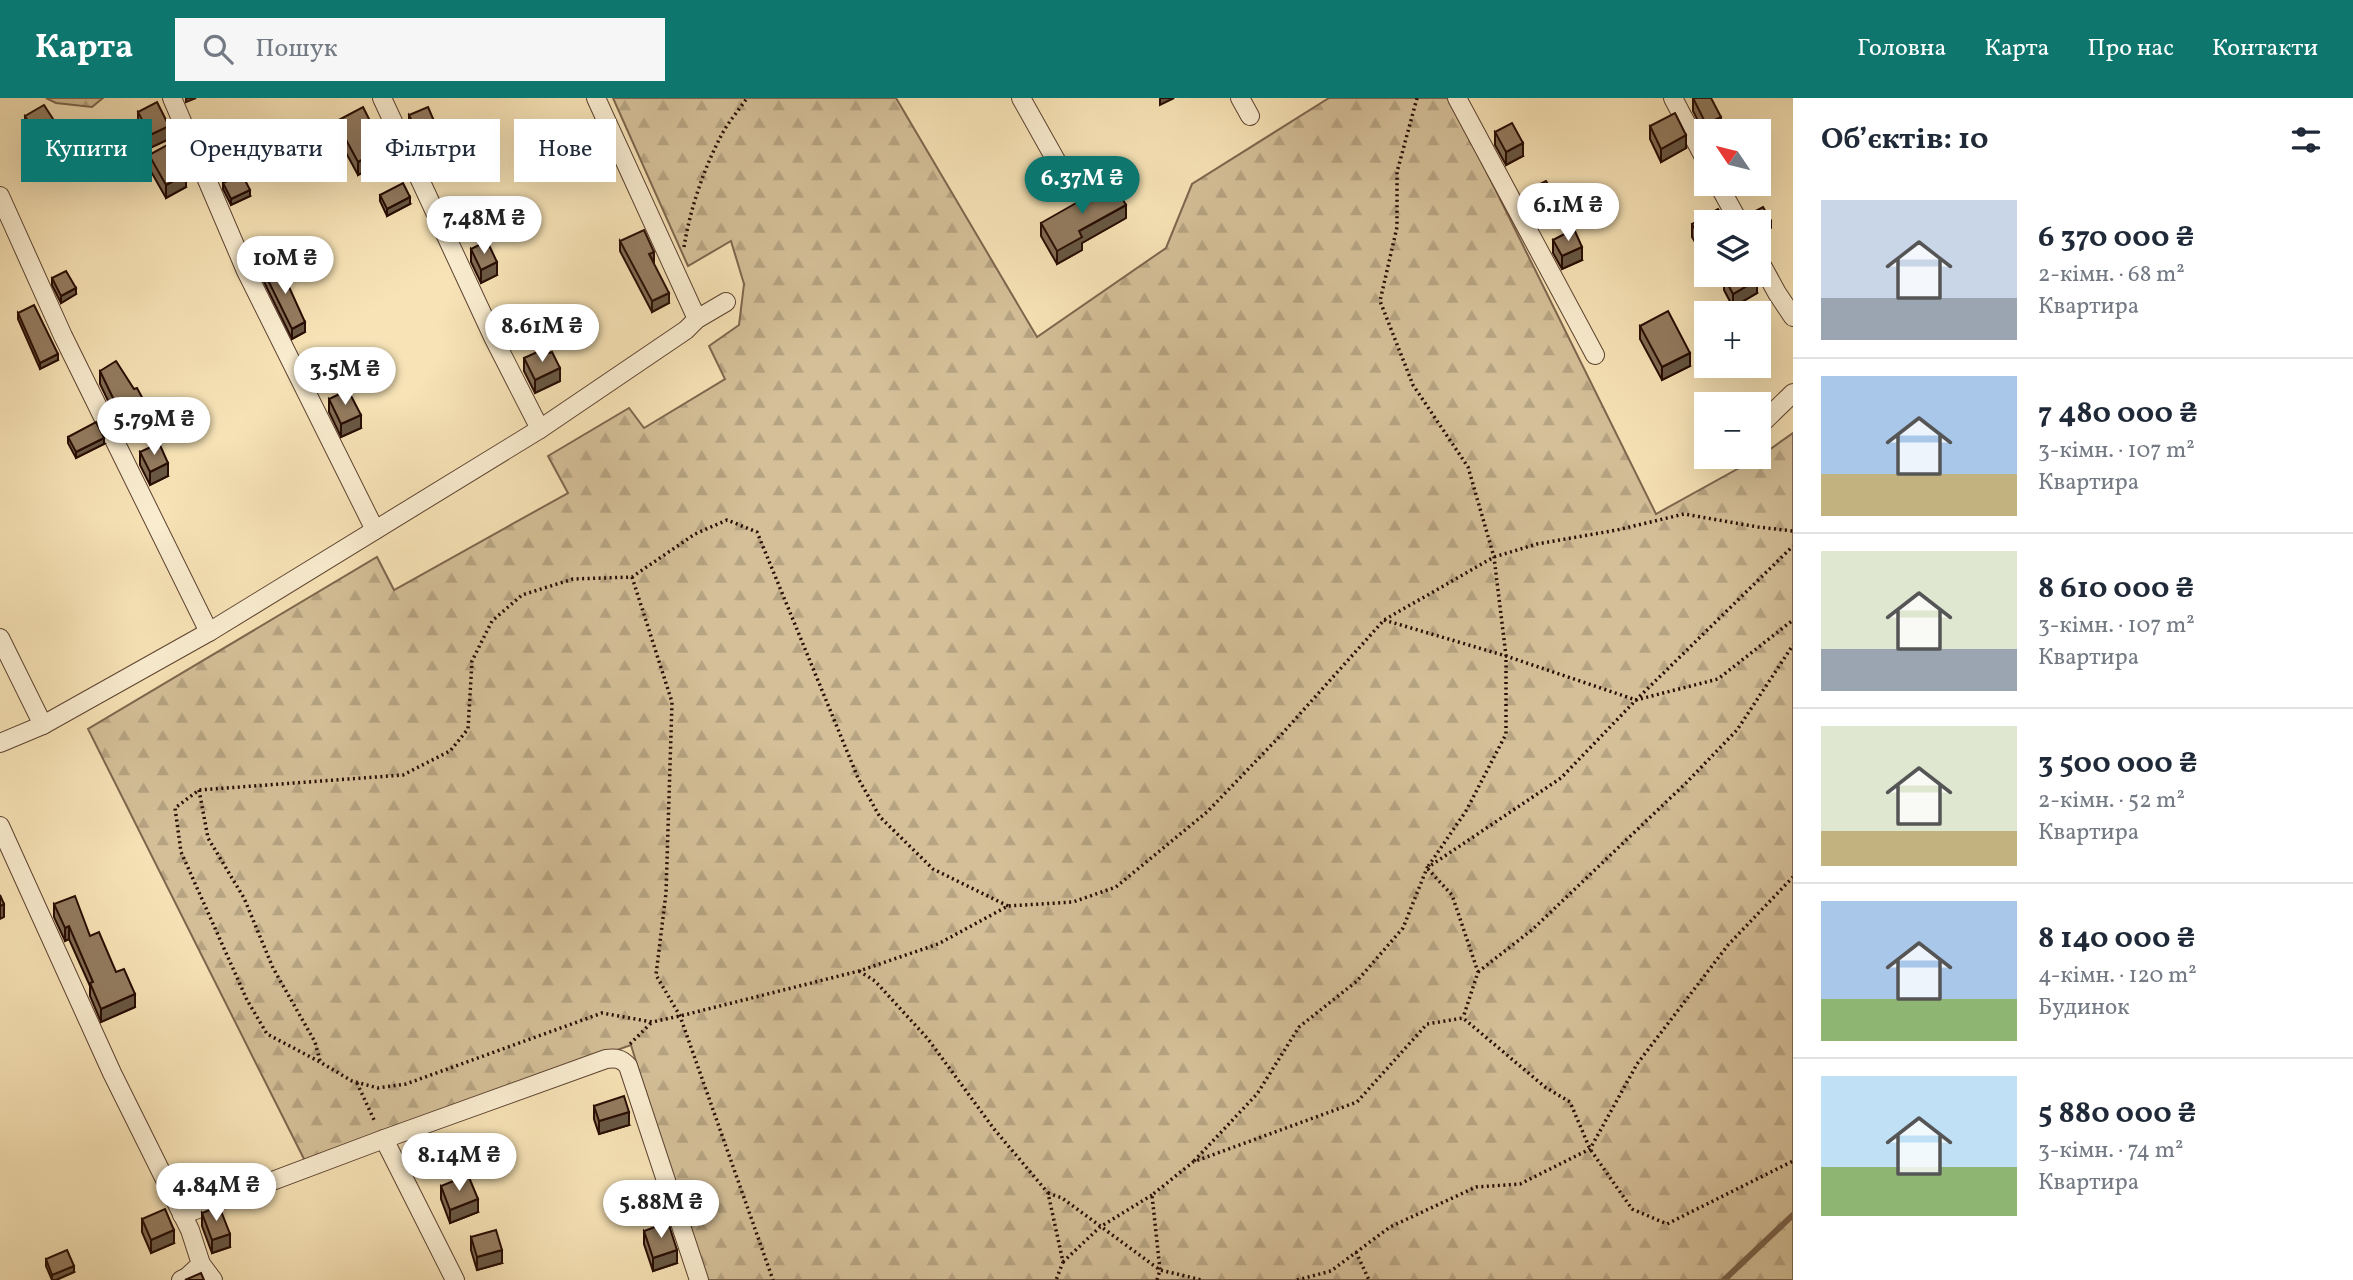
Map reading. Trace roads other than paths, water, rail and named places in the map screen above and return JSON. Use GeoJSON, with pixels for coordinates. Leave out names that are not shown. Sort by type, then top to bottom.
{"type":"FeatureCollection","features":[{"type":"Feature","properties":{"kind":"street"},"geometry":{"type":"LineString","coordinates":[[172,98],[246,271],[375,530]]}},
{"type":"Feature","properties":{"kind":"street"},"geometry":{"type":"LineString","coordinates":[[382,98],[494,340],[540,429]]}},
{"type":"Feature","properties":{"kind":"street"},"geometry":{"type":"LineString","coordinates":[[596,98],[697,320]]}},
{"type":"Feature","properties":{"kind":"street"},"geometry":{"type":"LineString","coordinates":[[1021,98],[1067,180]]}},
{"type":"Feature","properties":{"kind":"street"},"geometry":{"type":"LineString","coordinates":[[1240,98],[1250,116]]}},
{"type":"Feature","properties":{"kind":"street"},"geometry":{"type":"LineString","coordinates":[[1457,98],[1595,355]]}},
{"type":"Feature","properties":{"kind":"street"},"geometry":{"type":"LineString","coordinates":[[1673,98],[1694,138]]}},
{"type":"Feature","properties":{"kind":"street"},"geometry":{"type":"LineString","coordinates":[[0,196],[69,348],[209,632]]}},
{"type":"Feature","properties":{"kind":"street"},"geometry":{"type":"LineString","coordinates":[[1771,283],[1793,317]]}},
{"type":"Feature","properties":{"kind":"street"},"geometry":{"type":"LineString","coordinates":[[0,743],[43,725],[209,632],[540,429],[726,302]]}},
{"type":"Feature","properties":{"kind":"street"},"geometry":{"type":"LineString","coordinates":[[1771,414],[1793,393]]}},
{"type":"Feature","properties":{"kind":"street"},"geometry":{"type":"LineString","coordinates":[[0,638],[43,725]]}},
{"type":"Feature","properties":{"kind":"street"},"geometry":{"type":"LineString","coordinates":[[0,826],[112,1073],[182,1215],[201,1264],[213,1280]]}},
{"type":"Feature","properties":{"kind":"street"},"geometry":{"type":"LineString","coordinates":[[182,1215],[384,1139],[616,1058],[623,1060],[628,1066],[699,1280]]}},
{"type":"Feature","properties":{"kind":"street"},"geometry":{"type":"LineString","coordinates":[[384,1139],[455,1280]]}},
{"type":"Feature","properties":{"kind":"street"},"geometry":{"type":"LineString","coordinates":[[181,1280],[201,1264]]}},
{"type":"Feature","properties":{"kind":"waterway"},"geometry":{"type":"LineString","coordinates":[[1724,1280],[1793,1215]]}}]}
